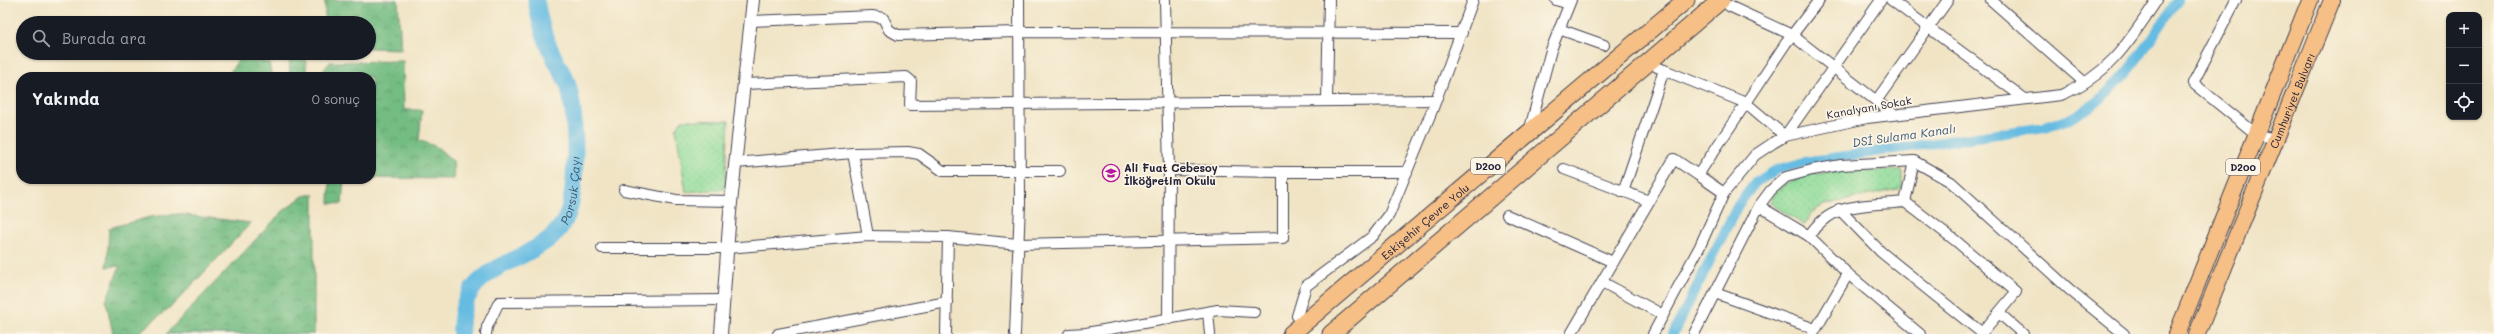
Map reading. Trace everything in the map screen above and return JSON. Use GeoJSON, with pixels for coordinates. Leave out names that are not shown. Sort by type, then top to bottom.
{"type":"FeatureCollection","features":[{"type":"Feature","properties":{"kind":"highway","name":"Eskişehir Çevre Yolu"},"geometry":{"type":"LineString","coordinates":[[1291,334],[1686,0]]}},
{"type":"Feature","properties":{"kind":"highway","name":"D200"},"geometry":{"type":"LineString","coordinates":[[1330,334],[1725,3]]}},
{"type":"Feature","properties":{"kind":"main road","name":"Cumhuriyet Bulvarı"},"geometry":{"type":"LineString","coordinates":[[2177,334],[2310,0]]}},
{"type":"Feature","properties":{"kind":"main road","name":"Cumhuriyet Bulvarı"},"geometry":{"type":"LineString","coordinates":[[2197,334],[2332,0]]}},
{"type":"Feature","properties":{"kind":"street"},"geometry":{"type":"LineString","coordinates":[[721,334],[731,201],[753,0]]}},
{"type":"Feature","properties":{"kind":"street"},"geometry":{"type":"LineString","coordinates":[[1015,334],[1020,172],[1018,0]]}},
{"type":"Feature","properties":{"kind":"street"},"geometry":{"type":"LineString","coordinates":[[1165,0],[1169,170],[1168,319]]}},
{"type":"Feature","properties":{"kind":"street"},"geometry":{"type":"LineString","coordinates":[[1327,100],[1329,0]]}},
{"type":"Feature","properties":{"kind":"street"},"geometry":{"type":"LineString","coordinates":[[1297,316],[1306,286],[1373,236],[1389,215],[1436,100],[1473,0]]}},
{"type":"Feature","properties":{"kind":"street"},"geometry":{"type":"LineString","coordinates":[[1529,132],[1551,50],[1570,2],[1556,0]]}},
{"type":"Feature","properties":{"kind":"street"},"geometry":{"type":"LineString","coordinates":[[1698,175],[1792,35],[1818,0]]}},
{"type":"Feature","properties":{"kind":"street"},"geometry":{"type":"LineString","coordinates":[[1623,192],[1660,69],[1746,103],[1785,136],[1881,0]]}},
{"type":"Feature","properties":{"kind":"street"},"geometry":{"type":"LineString","coordinates":[[1891,0],[1929,26],[2025,99]]}},
{"type":"Feature","properties":{"kind":"street"},"geometry":{"type":"LineString","coordinates":[[1876,101],[1948,0]]}},
{"type":"Feature","properties":{"kind":"street"},"geometry":{"type":"LineString","coordinates":[[1991,0],[2084,82]]}},
{"type":"Feature","properties":{"kind":"street","name":"Kanalyanı Sokak"},"geometry":{"type":"LineString","coordinates":[[1653,334],[1700,246],[1724,193],[1755,155],[1785,136],[1893,114],[2061,95],[2079,88],[2084,82],[2099,73],[2123,51],[2157,0]]}},
{"type":"Feature","properties":{"kind":"street"},"geometry":{"type":"LineString","coordinates":[[2236,0],[2193,83],[2256,134],[2275,139]]}},
{"type":"Feature","properties":{"kind":"street"},"geometry":{"type":"LineString","coordinates":[[1725,3],[1792,35],[1893,114]]}},
{"type":"Feature","properties":{"kind":"street"},"geometry":{"type":"LineString","coordinates":[[751,21],[872,16],[883,18],[889,30],[898,35],[1019,32],[1462,33]]}},
{"type":"Feature","properties":{"kind":"street"},"geometry":{"type":"LineString","coordinates":[[1559,29],[1604,45]]}},
{"type":"Feature","properties":{"kind":"street"},"geometry":{"type":"LineString","coordinates":[[744,84],[906,77],[911,81],[910,104],[1436,100]]}},
{"type":"Feature","properties":{"kind":"street"},"geometry":{"type":"LineString","coordinates":[[735,163],[853,153],[919,154],[943,171],[1060,171]]}},
{"type":"Feature","properties":{"kind":"street"},"geometry":{"type":"LineString","coordinates":[[853,153],[868,236]]}},
{"type":"Feature","properties":{"kind":"street"},"geometry":{"type":"LineString","coordinates":[[1572,334],[1674,159],[1724,193]]}},
{"type":"Feature","properties":{"kind":"street"},"geometry":{"type":"LineString","coordinates":[[1905,202],[1914,161]]}},
{"type":"Feature","properties":{"kind":"street"},"geometry":{"type":"LineString","coordinates":[[1694,334],[1759,206],[1771,190],[1786,177],[1812,170],[1841,165],[1914,161],[1951,182],[2070,290],[2124,334]]}},
{"type":"Feature","properties":{"kind":"street"},"geometry":{"type":"LineString","coordinates":[[1564,169],[1649,201]]}},
{"type":"Feature","properties":{"kind":"street"},"geometry":{"type":"LineString","coordinates":[[1169,170],[1406,172]]}},
{"type":"Feature","properties":{"kind":"street"},"geometry":{"type":"LineString","coordinates":[[602,248],[727,248],[868,236],[948,238],[1018,244],[1168,239],[1283,238],[1283,172]]}},
{"type":"Feature","properties":{"kind":"street"},"geometry":{"type":"LineString","coordinates":[[624,190],[676,200],[731,201]]}},
{"type":"Feature","properties":{"kind":"street"},"geometry":{"type":"LineString","coordinates":[[1808,236],[1816,225],[1839,209],[1905,202],[1956,240],[2016,292],[2000,314],[1981,334],[1881,252],[1839,209]]}},
{"type":"Feature","properties":{"kind":"street"},"geometry":{"type":"LineString","coordinates":[[1759,206],[1808,236],[1848,274],[1920,334]]}},
{"type":"Feature","properties":{"kind":"street"},"geometry":{"type":"LineString","coordinates":[[1507,216],[1613,262]]}},
{"type":"Feature","properties":{"kind":"street"},"geometry":{"type":"LineString","coordinates":[[946,334],[948,238]]}},
{"type":"Feature","properties":{"kind":"street"},"geometry":{"type":"LineString","coordinates":[[1715,293],[1814,332],[1848,274]]}},
{"type":"Feature","properties":{"kind":"street"},"geometry":{"type":"LineString","coordinates":[[1602,282],[1663,315]]}},
{"type":"Feature","properties":{"kind":"street"},"geometry":{"type":"LineString","coordinates":[[486,334],[486,327],[499,302],[724,300]]}},
{"type":"Feature","properties":{"kind":"street"},"geometry":{"type":"LineString","coordinates":[[778,334],[946,302]]}},
{"type":"Feature","properties":{"kind":"street"},"geometry":{"type":"LineString","coordinates":[[1208,312],[1210,334]]}},
{"type":"Feature","properties":{"kind":"street"},"geometry":{"type":"LineString","coordinates":[[1069,334],[1112,331],[1208,312],[1254,312]]}},
{"type":"Feature","properties":{"kind":"street"},"geometry":{"type":"LineString","coordinates":[[2000,314],[2023,334]]}},
{"type":"Feature","properties":{"kind":"green space"},"geometry":{"type":"Polygon","coordinates":[[[325,0],[398,0],[401,49],[376,48],[376,16],[325,16],[325,0]]]}},
{"type":"Feature","properties":{"kind":"green space"},"geometry":{"type":"Polygon","coordinates":[[[238,60],[256,60],[269,63],[271,72],[230,72],[238,60]]]}},
{"type":"Feature","properties":{"kind":"green space"},"geometry":{"type":"Polygon","coordinates":[[[289,60],[306,60],[307,72],[290,72],[289,60]]]}},
{"type":"Feature","properties":{"kind":"green space"},"geometry":{"type":"Polygon","coordinates":[[[403,61],[404,110],[422,110],[419,140],[437,147],[453,161],[454,179],[376,178],[376,72],[322,72],[330,62],[403,61]]]}},
{"type":"Feature","properties":{"kind":"green space"},"geometry":{"type":"Polygon","coordinates":[[[682,120],[729,121],[725,189],[686,192],[676,129],[682,120]]]}},
{"type":"Feature","properties":{"kind":"green space"},"geometry":{"type":"Polygon","coordinates":[[[1902,170],[1902,188],[1824,205],[1812,212],[1804,225],[1770,203],[1774,194],[1790,182],[1820,173],[1837,171],[1902,170]]]}},
{"type":"Feature","properties":{"kind":"green space"},"geometry":{"type":"Polygon","coordinates":[[[330,184],[344,184],[342,204],[329,203],[330,184]]]}},
{"type":"Feature","properties":{"kind":"green space"},"geometry":{"type":"Polygon","coordinates":[[[314,194],[314,334],[166,334],[282,212],[303,196],[314,194]]]}},
{"type":"Feature","properties":{"kind":"green space"},"geometry":{"type":"Polygon","coordinates":[[[177,214],[251,223],[174,304],[137,334],[113,334],[106,301],[120,266],[107,267],[109,228],[150,217],[177,214]]]}},
{"type":"Feature","properties":{"kind":"waterway","name":"Porsuk Çayı"},"geometry":{"type":"LineString","coordinates":[[461,334],[464,306],[474,287],[490,273],[546,241],[561,227],[570,206],[575,162],[573,110],[567,82],[544,35],[536,0]]}},
{"type":"Feature","properties":{"kind":"waterway","name":"DSİ Sulama Kanalı"},"geometry":{"type":"LineString","coordinates":[[1673,334],[1738,205],[1755,183],[1776,170],[1805,162],[2045,127],[2069,119],[2093,105],[2108,92],[2134,64],[2178,0]]}},
{"type":"Feature","properties":{"kind":"place","name":"Ali Fuat Cebesoy İlköğretim Okulu"},"geometry":{"type":"Point","coordinates":[1111,173]}}]}
